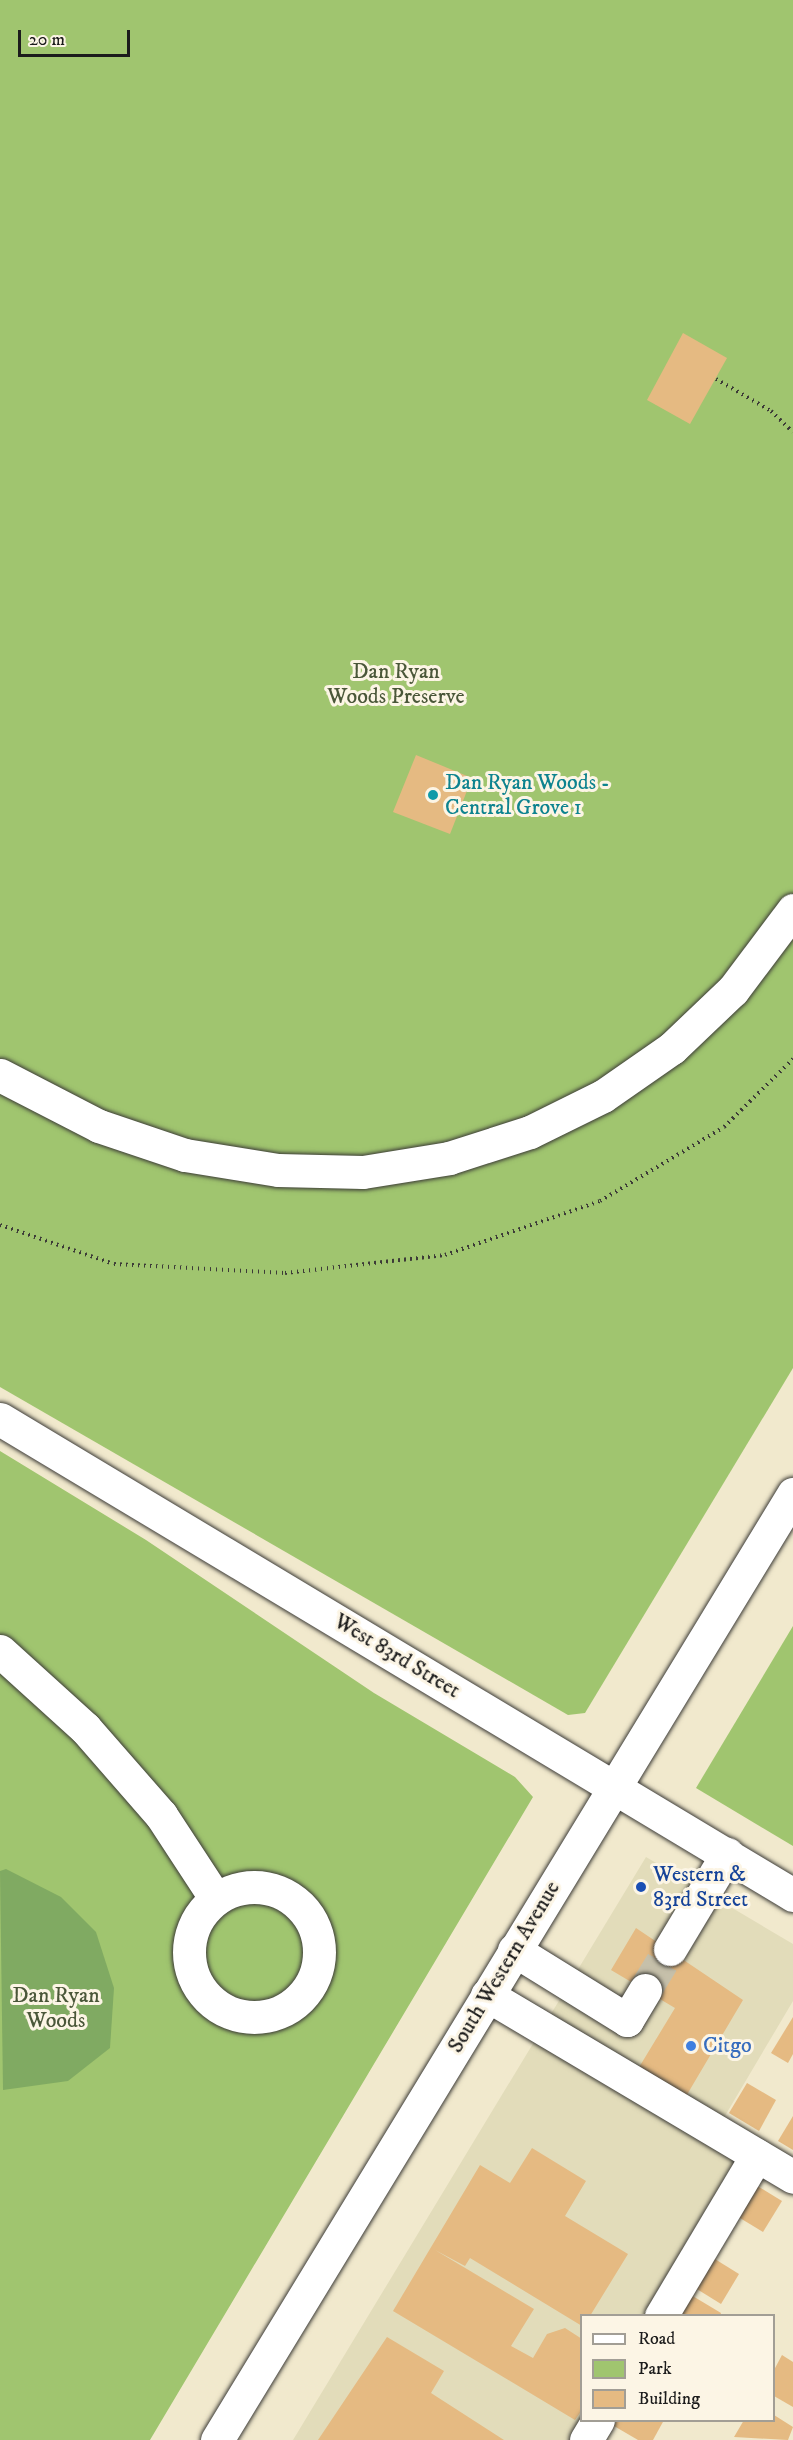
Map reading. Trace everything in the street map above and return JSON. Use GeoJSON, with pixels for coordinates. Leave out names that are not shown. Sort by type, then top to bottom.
{"type":"FeatureCollection","features":[{"type":"Feature","properties":{"kind":"main road"},"geometry":{"type":"LineString","coordinates":[[0,1074],[99,1126],[185,1155],[278,1170],[363,1172],[449,1158],[531,1132],[603,1096],[672,1048],[733,990],[793,910]]}},
{"type":"Feature","properties":{"kind":"main road","name":"West 83rd Street"},"geometry":{"type":"LineString","coordinates":[[0,1419],[793,1895]]}},
{"type":"Feature","properties":{"kind":"main road","name":"South Western Avenue"},"geometry":{"type":"LineString","coordinates":[[217,2440],[793,1494]]}},
{"type":"Feature","properties":{"kind":"main road"},"geometry":{"type":"LineString","coordinates":[[0,1651],[85,1728],[161,1815],[216,1899]]}},
{"type":"Feature","properties":{"kind":"main road"},"geometry":{"type":"LineString","coordinates":[[670,1949],[727,1854]]}},
{"type":"Feature","properties":{"kind":"main road"},"geometry":{"type":"LineString","coordinates":[[514,1950],[627,2020],[645,1990]]}},
{"type":"Feature","properties":{"kind":"main road"},"geometry":{"type":"LineString","coordinates":[[487,1995],[793,2177]]}},
{"type":"Feature","properties":{"kind":"main road"},"geometry":{"type":"LineString","coordinates":[[662,2314],[757,2155]]}},
{"type":"Feature","properties":{"kind":"main road"},"geometry":{"type":"LineString","coordinates":[[586,2440],[597,2422]]}},
{"type":"Feature","properties":{"kind":"path"},"geometry":{"type":"LineString","coordinates":[[716,379],[771,411],[793,432]]}},
{"type":"Feature","properties":{"kind":"path"},"geometry":{"type":"LineString","coordinates":[[0,1225],[114,1264],[285,1273],[445,1255],[600,1201],[724,1127],[793,1059]]}},
{"type":"Feature","properties":{"kind":"shaded area"},"geometry":{"type":"Polygon","coordinates":[[[646,1857],[793,1944],[793,2001],[716,2131],[757,2155],[662,2314],[580,2314],[580,2422],[585,2422],[586,2440],[293,2440],[646,1857]]]}},
{"type":"Feature","properties":{"kind":"green space","name":"Dan Ryan Woods Preserve"},"geometry":{"type":"Polygon","coordinates":[[[0,0],[793,0],[793,1368],[585,1713],[568,1715],[0,1387],[0,0]]]}},
{"type":"Feature","properties":{"kind":"green space"},"geometry":{"type":"Polygon","coordinates":[[[0,1451],[146,1540],[374,1693],[515,1777],[533,1797],[150,2440],[0,2440],[0,1451]]]}},
{"type":"Feature","properties":{"kind":"green space"},"geometry":{"type":"Polygon","coordinates":[[[793,1626],[793,1846],[696,1788],[793,1626]]]}},
{"type":"Feature","properties":{"kind":"green space","name":"Dan Ryan Woods"},"geometry":{"type":"Polygon","coordinates":[[[6,1869],[61,1897],[96,1932],[114,1988],[110,2048],[68,2081],[3,2090],[0,1871],[6,1869]]]}},
{"type":"Feature","properties":{"kind":"building"},"geometry":{"type":"Polygon","coordinates":[[[683,333],[727,358],[690,424],[647,400],[683,333]]]}},
{"type":"Feature","properties":{"kind":"building","name":"Dan Ryan Woods - Central Grove 1"},"geometry":{"type":"Polygon","coordinates":[[[416,755],[472,778],[450,834],[393,812],[416,755]]]}},
{"type":"Feature","properties":{"kind":"building","name":"Citgo"},"geometry":{"type":"Polygon","coordinates":[[[636,1928],[743,2000],[685,2098],[638,2069],[675,2008],[611,1970],[636,1928]]]}},
{"type":"Feature","properties":{"kind":"building"},"geometry":{"type":"Polygon","coordinates":[[[793,2017],[793,2054],[788,2063],[771,2053],[793,2017]]]}},
{"type":"Feature","properties":{"kind":"building"},"geometry":{"type":"Polygon","coordinates":[[[747,2083],[776,2100],[759,2131],[729,2113],[747,2083]]]}},
{"type":"Feature","properties":{"kind":"building"},"geometry":{"type":"Polygon","coordinates":[[[793,2116],[793,2150],[778,2141],[793,2116]]]}},
{"type":"Feature","properties":{"kind":"building"},"geometry":{"type":"Polygon","coordinates":[[[532,2148],[586,2181],[565,2216],[628,2254],[591,2314],[580,2314],[580,2325],[470,2258],[465,2266],[435,2250],[534,2309],[511,2346],[533,2358],[547,2334],[565,2328],[580,2338],[580,2413],[575,2420],[393,2311],[480,2165],[510,2183],[532,2148]]]}},
{"type":"Feature","properties":{"kind":"building"},"geometry":{"type":"Polygon","coordinates":[[[754,2184],[782,2201],[763,2232],[735,2215],[754,2184]]]}},
{"type":"Feature","properties":{"kind":"building"},"geometry":{"type":"Polygon","coordinates":[[[710,2256],[739,2274],[721,2304],[692,2286],[710,2256]]]}},
{"type":"Feature","properties":{"kind":"building"},"geometry":{"type":"Polygon","coordinates":[[[691,2295],[721,2313],[721,2314],[679,2314],[691,2295]]]}},
{"type":"Feature","properties":{"kind":"building"},"geometry":{"type":"Polygon","coordinates":[[[387,2337],[444,2371],[431,2393],[504,2440],[318,2440],[387,2337]]]}},
{"type":"Feature","properties":{"kind":"building"},"geometry":{"type":"Polygon","coordinates":[[[782,2355],[793,2362],[793,2407],[775,2397],[775,2368],[782,2355]]]}},
{"type":"Feature","properties":{"kind":"building"},"geometry":{"type":"Polygon","coordinates":[[[775,2416],[793,2427],[788,2440],[734,2437],[743,2422],[775,2422],[775,2416]]]}},
{"type":"Feature","properties":{"kind":"building"},"geometry":{"type":"Polygon","coordinates":[[[616,2422],[663,2422],[653,2440],[638,2440],[614,2426],[616,2422]]]}},
{"type":"Feature","properties":{"kind":"tunnel"},"geometry":{"type":"LineString","coordinates":[[645,1990],[670,1949]]}},
{"type":"Feature","properties":{"kind":"place","name":"Dan Ryan Woods - Central Grove 1"},"geometry":{"type":"Point","coordinates":[433,795]}},
{"type":"Feature","properties":{"kind":"place","name":"Western & 83rd Street"},"geometry":{"type":"Point","coordinates":[641,1887]}},
{"type":"Feature","properties":{"kind":"place","name":"Citgo"},"geometry":{"type":"Point","coordinates":[691,2046]}}]}
